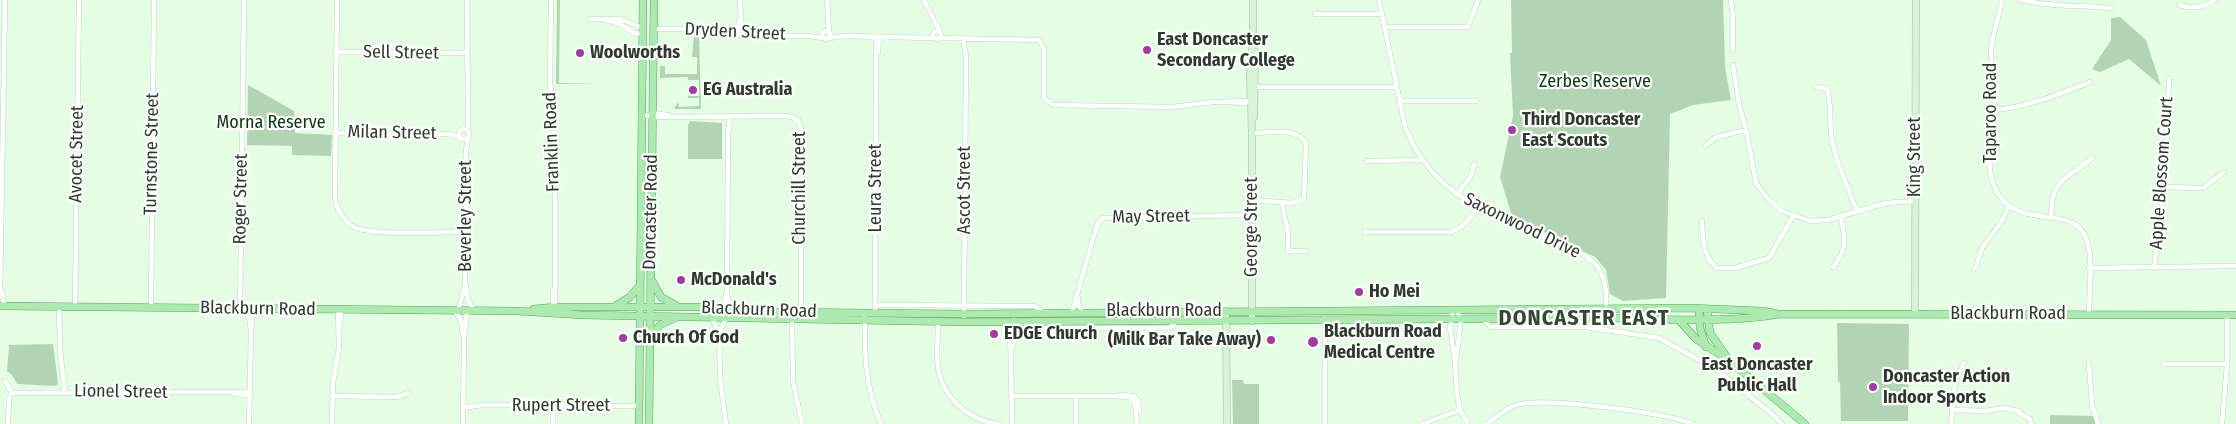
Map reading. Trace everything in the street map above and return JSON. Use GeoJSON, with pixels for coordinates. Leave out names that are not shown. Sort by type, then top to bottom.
{"type":"FeatureCollection","features":[{"type":"Feature","properties":{"kind":"main road","name":"Doncaster Road"},"geometry":{"type":"LineString","coordinates":[[639,424],[644,115],[643,0]]}},
{"type":"Feature","properties":{"kind":"main road","name":"Doncaster Road"},"geometry":{"type":"LineString","coordinates":[[649,424],[653,115],[657,29],[654,0]]}},
{"type":"Feature","properties":{"kind":"main road","name":"George Street"},"geometry":{"type":"LineString","coordinates":[[1252,322],[1253,0]]}},
{"type":"Feature","properties":{"kind":"main road","name":"King Street"},"geometry":{"type":"LineString","coordinates":[[1915,313],[1916,0]]}},
{"type":"Feature","properties":{"kind":"main road"},"geometry":{"type":"LineString","coordinates":[[643,31],[657,29]]}},
{"type":"Feature","properties":{"kind":"main road"},"geometry":{"type":"LineString","coordinates":[[650,273],[659,294],[664,300],[680,307]]}},
{"type":"Feature","properties":{"kind":"main road"},"geometry":{"type":"LineString","coordinates":[[614,307],[630,297],[640,284]]}},
{"type":"Feature","properties":{"kind":"main road","name":"Blackburn Road"},"geometry":{"type":"LineString","coordinates":[[2,306],[456,311],[680,307],[731,308],[797,315]]}},
{"type":"Feature","properties":{"kind":"main road","name":"Blackburn Road"},"geometry":{"type":"LineString","coordinates":[[938,318],[964,310],[1012,313],[1408,312],[1606,308],[1762,311],[1780,314]]}},
{"type":"Feature","properties":{"kind":"main road","name":"Blackburn Road"},"geometry":{"type":"LineString","coordinates":[[554,309],[640,316],[712,317],[797,315],[865,317],[875,313],[964,322],[1176,320],[1252,322],[1605,318],[1707,320],[1763,317],[1780,314],[1915,313],[2236,315]]}},
{"type":"Feature","properties":{"kind":"main road"},"geometry":{"type":"LineString","coordinates":[[1699,309],[1699,320],[1706,347]]}},
{"type":"Feature","properties":{"kind":"main road"},"geometry":{"type":"LineString","coordinates":[[1699,309],[1707,320],[1713,339],[1731,362]]}},
{"type":"Feature","properties":{"kind":"main road"},"geometry":{"type":"LineString","coordinates":[[1226,311],[1227,424]]}},
{"type":"Feature","properties":{"kind":"main road"},"geometry":{"type":"LineString","coordinates":[[1408,312],[1408,320]]}},
{"type":"Feature","properties":{"kind":"main road"},"geometry":{"type":"LineString","coordinates":[[651,337],[660,324],[679,316]]}},
{"type":"Feature","properties":{"kind":"main road"},"geometry":{"type":"LineString","coordinates":[[1679,320],[1696,339],[1731,362],[1805,424]]}},
{"type":"Feature","properties":{"kind":"street"},"geometry":{"type":"LineString","coordinates":[[2,306],[1,181],[5,0]]}},
{"type":"Feature","properties":{"kind":"street","name":"Avocet Street"},"geometry":{"type":"LineString","coordinates":[[75,307],[78,0]]}},
{"type":"Feature","properties":{"kind":"street","name":"Turnstone Street"},"geometry":{"type":"LineString","coordinates":[[151,308],[154,0]]}},
{"type":"Feature","properties":{"kind":"street","name":"Roger Street"},"geometry":{"type":"LineString","coordinates":[[240,309],[244,0]]}},
{"type":"Feature","properties":{"kind":"street"},"geometry":{"type":"LineString","coordinates":[[337,0],[335,199],[340,213],[354,227],[369,231],[466,232]]}},
{"type":"Feature","properties":{"kind":"street"},"geometry":{"type":"LineString","coordinates":[[461,134],[468,130],[466,119],[467,0]]}},
{"type":"Feature","properties":{"kind":"street","name":"Franklin Road"},"geometry":{"type":"LineString","coordinates":[[551,0],[550,82],[555,142],[554,309]]}},
{"type":"Feature","properties":{"kind":"street"},"geometry":{"type":"LineString","coordinates":[[739,35],[740,0]]}},
{"type":"Feature","properties":{"kind":"street"},"geometry":{"type":"LineString","coordinates":[[826,0],[826,34]]}},
{"type":"Feature","properties":{"kind":"street"},"geometry":{"type":"LineString","coordinates":[[924,0],[934,21],[937,34]]}},
{"type":"Feature","properties":{"kind":"street","name":"Saxonwood Drive"},"geometry":{"type":"LineString","coordinates":[[1378,0],[1405,127],[1412,144],[1422,160],[1436,177],[1476,208],[1572,249],[1598,266],[1605,286],[1605,318]]}},
{"type":"Feature","properties":{"kind":"street"},"geometry":{"type":"LineString","coordinates":[[1384,27],[1468,27],[1478,0]]}},
{"type":"Feature","properties":{"kind":"street"},"geometry":{"type":"LineString","coordinates":[[1731,0],[1733,50]]}},
{"type":"Feature","properties":{"kind":"street","name":"Taparoo Road"},"geometry":{"type":"LineString","coordinates":[[2002,0],[1991,52],[1995,110],[1990,163],[1992,180],[1998,195],[2009,206]]}},
{"type":"Feature","properties":{"kind":"street"},"geometry":{"type":"LineString","coordinates":[[2020,0],[2060,6],[2074,4],[2111,8]]}},
{"type":"Feature","properties":{"kind":"street"},"geometry":{"type":"LineString","coordinates":[[2179,4],[2191,8],[2200,7],[2215,0]]}},
{"type":"Feature","properties":{"kind":"street"},"geometry":{"type":"LineString","coordinates":[[1315,14],[1381,14]]}},
{"type":"Feature","properties":{"kind":"street"},"geometry":{"type":"LineString","coordinates":[[590,18],[614,18],[643,31]]}},
{"type":"Feature","properties":{"kind":"street"},"geometry":{"type":"LineString","coordinates":[[614,18],[614,23]]}},
{"type":"Feature","properties":{"kind":"street"},"geometry":{"type":"LineString","coordinates":[[601,19],[634,33],[643,31]]}},
{"type":"Feature","properties":{"kind":"street","name":"Dryden Street"},"geometry":{"type":"LineString","coordinates":[[657,29],[702,29],[739,35],[810,36],[826,34],[921,37],[937,34],[966,38],[1038,40],[1044,49],[1044,98],[1050,104],[1148,106],[1162,103],[1181,106],[1252,102]]}},
{"type":"Feature","properties":{"kind":"street","name":"Leura Street"},"geometry":{"type":"LineString","coordinates":[[875,313],[877,37]]}},
{"type":"Feature","properties":{"kind":"street","name":"Ascot Street"},"geometry":{"type":"LineString","coordinates":[[964,322],[966,38]]}},
{"type":"Feature","properties":{"kind":"street","name":"Sell Street"},"geometry":{"type":"LineString","coordinates":[[336,52],[466,53]]}},
{"type":"Feature","properties":{"kind":"street"},"geometry":{"type":"LineString","coordinates":[[1733,65],[1738,104],[1746,130],[1756,183],[1768,199],[1782,211],[1810,221],[1828,220],[1886,203],[1914,201]]}},
{"type":"Feature","properties":{"kind":"street","name":"Apple Blossom Court"},"geometry":{"type":"LineString","coordinates":[[2154,268],[2164,187],[2169,79]]}},
{"type":"Feature","properties":{"kind":"street"},"geometry":{"type":"LineString","coordinates":[[1995,110],[2032,104],[2054,94],[2090,82]]}},
{"type":"Feature","properties":{"kind":"street"},"geometry":{"type":"LineString","coordinates":[[1254,87],[1396,86]]}},
{"type":"Feature","properties":{"kind":"street"},"geometry":{"type":"LineString","coordinates":[[1816,86],[1827,89],[1831,104],[1832,139],[1839,164],[1857,211]]}},
{"type":"Feature","properties":{"kind":"street"},"geometry":{"type":"LineString","coordinates":[[1399,101],[1476,100]]}},
{"type":"Feature","properties":{"kind":"street","name":"Churchill Street"},"geometry":{"type":"LineString","coordinates":[[644,115],[791,116],[800,123],[800,296],[793,382],[802,424]]}},
{"type":"Feature","properties":{"kind":"street"},"geometry":{"type":"LineString","coordinates":[[719,333],[729,317],[731,308],[725,304],[727,290],[728,116]]}},
{"type":"Feature","properties":{"kind":"street"},"geometry":{"type":"LineString","coordinates":[[461,134],[466,119]]}},
{"type":"Feature","properties":{"kind":"street","name":"Beverley Street"},"geometry":{"type":"LineString","coordinates":[[463,424],[464,339],[470,311],[465,282],[466,151],[470,135],[468,130]]}},
{"type":"Feature","properties":{"kind":"street"},"geometry":{"type":"LineString","coordinates":[[1705,146],[1716,137],[1746,130]]}},
{"type":"Feature","properties":{"kind":"street","name":"Milan Street"},"geometry":{"type":"LineString","coordinates":[[336,133],[461,134]]}},
{"type":"Feature","properties":{"kind":"street"},"geometry":{"type":"LineString","coordinates":[[1252,133],[1295,133],[1302,137],[1306,143],[1304,199],[1292,203],[1252,200]]}},
{"type":"Feature","properties":{"kind":"street"},"geometry":{"type":"LineString","coordinates":[[461,134],[468,138]]}},
{"type":"Feature","properties":{"kind":"street","name":"Beverley Street"},"geometry":{"type":"LineString","coordinates":[[461,134],[466,151]]}},
{"type":"Feature","properties":{"kind":"street"},"geometry":{"type":"LineString","coordinates":[[2051,218],[2053,192],[2059,183],[2092,158]]}},
{"type":"Feature","properties":{"kind":"street"},"geometry":{"type":"LineString","coordinates":[[1367,162],[1422,160]]}},
{"type":"Feature","properties":{"kind":"street"},"geometry":{"type":"LineString","coordinates":[[1457,195],[1472,174],[1474,164]]}},
{"type":"Feature","properties":{"kind":"street"},"geometry":{"type":"LineString","coordinates":[[2164,187],[2204,188],[2224,172]]}},
{"type":"Feature","properties":{"kind":"street"},"geometry":{"type":"LineString","coordinates":[[1282,203],[1288,233],[1288,251],[1306,251]]}},
{"type":"Feature","properties":{"kind":"street"},"geometry":{"type":"LineString","coordinates":[[1976,269],[1982,248],[2002,221],[2009,206],[2022,214],[2070,221],[2080,227],[2087,239],[2089,314]]}},
{"type":"Feature","properties":{"kind":"street"},"geometry":{"type":"LineString","coordinates":[[1365,232],[1451,232],[1462,227],[1471,219],[1476,208]]}},
{"type":"Feature","properties":{"kind":"street","name":"May Street"},"geometry":{"type":"LineString","coordinates":[[1072,312],[1098,225],[1104,218],[1252,215]]}},
{"type":"Feature","properties":{"kind":"street"},"geometry":{"type":"LineString","coordinates":[[1702,221],[1704,247],[1710,262],[1717,268],[1735,268],[1769,258],[1793,216]]}},
{"type":"Feature","properties":{"kind":"street"},"geometry":{"type":"LineString","coordinates":[[1833,267],[1843,255],[1846,242],[1841,217]]}},
{"type":"Feature","properties":{"kind":"street"},"geometry":{"type":"LineString","coordinates":[[2089,268],[2236,266]]}},
{"type":"Feature","properties":{"kind":"street","name":"Beverley Street"},"geometry":{"type":"LineString","coordinates":[[464,339],[456,311],[465,282]]}},
{"type":"Feature","properties":{"kind":"street"},"geometry":{"type":"LineString","coordinates":[[0,296],[2,289]]}},
{"type":"Feature","properties":{"kind":"street","name":"May Street"},"geometry":{"type":"LineString","coordinates":[[1078,296],[1078,304],[1082,312]]}},
{"type":"Feature","properties":{"kind":"street"},"geometry":{"type":"LineString","coordinates":[[875,313],[1034,306],[1043,312]]}},
{"type":"Feature","properties":{"kind":"street"},"geometry":{"type":"LineString","coordinates":[[59,307],[60,350],[65,392]]}},
{"type":"Feature","properties":{"kind":"street"},"geometry":{"type":"LineString","coordinates":[[249,424],[251,309]]}},
{"type":"Feature","properties":{"kind":"street"},"geometry":{"type":"LineString","coordinates":[[332,424],[333,396],[339,351],[339,310]]}},
{"type":"Feature","properties":{"kind":"street"},"geometry":{"type":"LineString","coordinates":[[1325,311],[1325,424]]}},
{"type":"Feature","properties":{"kind":"street"},"geometry":{"type":"LineString","coordinates":[[1455,361],[1461,319],[1455,311],[1450,320],[1460,410],[1468,424]]}},
{"type":"Feature","properties":{"kind":"street"},"geometry":{"type":"LineString","coordinates":[[1012,313],[1015,331],[1012,351],[1012,424]]}},
{"type":"Feature","properties":{"kind":"street"},"geometry":{"type":"LineString","coordinates":[[2222,424],[2227,364],[2227,315]]}},
{"type":"Feature","properties":{"kind":"street"},"geometry":{"type":"LineString","coordinates":[[712,317],[719,333],[720,378],[726,424]]}},
{"type":"Feature","properties":{"kind":"street"},"geometry":{"type":"LineString","coordinates":[[865,317],[867,383],[881,424]]}},
{"type":"Feature","properties":{"kind":"street"},"geometry":{"type":"LineString","coordinates":[[938,318],[938,367],[948,394],[957,405],[969,414],[988,422],[999,424]]}},
{"type":"Feature","properties":{"kind":"street"},"geometry":{"type":"LineString","coordinates":[[1484,319],[1491,327],[1586,327],[1659,338],[1718,370],[1782,424]]}},
{"type":"Feature","properties":{"kind":"street"},"geometry":{"type":"LineString","coordinates":[[1951,424],[1955,382],[1964,363]]}},
{"type":"Feature","properties":{"kind":"street"},"geometry":{"type":"LineString","coordinates":[[2089,364],[2092,404],[2098,424]]}},
{"type":"Feature","properties":{"kind":"street"},"geometry":{"type":"LineString","coordinates":[[2164,364],[2227,364]]}},
{"type":"Feature","properties":{"kind":"street"},"geometry":{"type":"LineString","coordinates":[[4,381],[12,393],[9,398],[8,424]]}},
{"type":"Feature","properties":{"kind":"street","name":"Lionel Street"},"geometry":{"type":"LineString","coordinates":[[12,393],[250,394]]}},
{"type":"Feature","properties":{"kind":"street"},"geometry":{"type":"LineString","coordinates":[[333,396],[397,397],[408,393]]}},
{"type":"Feature","properties":{"kind":"street"},"geometry":{"type":"LineString","coordinates":[[1012,396],[1115,396],[1133,400],[1137,422]]}},
{"type":"Feature","properties":{"kind":"street"},"geometry":{"type":"LineString","coordinates":[[1076,396],[1076,424]]}},
{"type":"Feature","properties":{"kind":"street"},"geometry":{"type":"LineString","coordinates":[[1487,424],[1505,410],[1517,405],[1536,404],[1576,404],[1672,416],[1693,424]]}},
{"type":"Feature","properties":{"kind":"street","name":"Rupert Street"},"geometry":{"type":"LineString","coordinates":[[463,405],[640,406]]}},
{"type":"Feature","properties":{"kind":"street"},"geometry":{"type":"LineString","coordinates":[[553,424],[554,406]]}},
{"type":"Feature","properties":{"kind":"street"},"geometry":{"type":"LineString","coordinates":[[1952,410],[1984,411],[2003,408],[2019,411],[2019,413],[2030,418],[2031,424]]}},
{"type":"Feature","properties":{"kind":"street"},"geometry":{"type":"LineString","coordinates":[[1422,424],[1460,410]]}},
{"type":"Feature","properties":{"kind":"green space"},"geometry":{"type":"Polygon","coordinates":[[[557,0],[560,0],[559,83],[601,84],[556,84],[557,0]]]}},
{"type":"Feature","properties":{"kind":"green space","name":"Zerbes Reserve"},"geometry":{"type":"Polygon","coordinates":[[[1511,0],[1723,0],[1725,67],[1731,100],[1693,105],[1670,114],[1666,298],[1623,301],[1610,294],[1606,270],[1595,257],[1512,216],[1500,177],[1513,116],[1510,53],[1512,53],[1511,0]]]}},
{"type":"Feature","properties":{"kind":"green space"},"geometry":{"type":"Polygon","coordinates":[[[2120,17],[2146,40],[2161,86],[2129,59],[2100,72],[2092,69],[2111,40],[2111,18],[2120,17]]]}},
{"type":"Feature","properties":{"kind":"green space"},"geometry":{"type":"Polygon","coordinates":[[[694,35],[699,36],[701,109],[674,109],[678,102],[679,107],[699,106],[699,98],[688,98],[688,96],[699,96],[699,80],[688,80],[688,77],[660,78],[660,66],[665,66],[665,74],[697,74],[697,57],[692,57],[694,35]]]}},
{"type":"Feature","properties":{"kind":"green space","name":"Morna Reserve"},"geometry":{"type":"Polygon","coordinates":[[[248,85],[294,111],[295,133],[332,135],[331,156],[292,155],[292,146],[247,145],[248,85]]]}},
{"type":"Feature","properties":{"kind":"green space"},"geometry":{"type":"Polygon","coordinates":[[[690,121],[722,123],[722,159],[688,159],[688,125],[690,121]]]}},
{"type":"Feature","properties":{"kind":"green space"},"geometry":{"type":"Polygon","coordinates":[[[1837,323],[1909,324],[1908,421],[1841,421],[1837,323]]]}},
{"type":"Feature","properties":{"kind":"green space"},"geometry":{"type":"Polygon","coordinates":[[[53,344],[58,383],[56,386],[17,384],[12,375],[7,371],[9,345],[53,344]]]}},
{"type":"Feature","properties":{"kind":"green space"},"geometry":{"type":"Polygon","coordinates":[[[1232,380],[1243,380],[1244,384],[1259,384],[1259,424],[1233,424],[1232,380]]]}},
{"type":"Feature","properties":{"kind":"green space"},"geometry":{"type":"Polygon","coordinates":[[[2050,415],[2093,416],[2096,424],[2050,424],[2050,415]]]}},
{"type":"Feature","properties":{"kind":"place","name":"East Doncaster Secondary College"},"geometry":{"type":"Point","coordinates":[1147,50]}},
{"type":"Feature","properties":{"kind":"place","name":"Woolworths"},"geometry":{"type":"Point","coordinates":[580,53]}},
{"type":"Feature","properties":{"kind":"place","name":"EG Australia"},"geometry":{"type":"Point","coordinates":[693,90]}},
{"type":"Feature","properties":{"kind":"place","name":"Third Doncaster East Scouts"},"geometry":{"type":"Point","coordinates":[1512,130]}},
{"type":"Feature","properties":{"kind":"place","name":"McDonald's"},"geometry":{"type":"Point","coordinates":[681,280]}},
{"type":"Feature","properties":{"kind":"place","name":"Ho Mei"},"geometry":{"type":"Point","coordinates":[1359,292]}},
{"type":"Feature","properties":{"kind":"place","name":"EDGE Church"},"geometry":{"type":"Point","coordinates":[994,334]}},
{"type":"Feature","properties":{"kind":"place","name":"Church Of God"},"geometry":{"type":"Point","coordinates":[623,338]}},
{"type":"Feature","properties":{"kind":"place","name":"(Milk Bar Take Away)"},"geometry":{"type":"Point","coordinates":[1271,340]}},
{"type":"Feature","properties":{"kind":"place","name":"Blackburn Road Medical Centre"},"geometry":{"type":"Point","coordinates":[1313,342]}},
{"type":"Feature","properties":{"kind":"place","name":"East Doncaster Public Hall"},"geometry":{"type":"Point","coordinates":[1757,346]}},
{"type":"Feature","properties":{"kind":"place","name":"Doncaster Action Indoor Sports"},"geometry":{"type":"Point","coordinates":[1873,387]}},
{"type":"Feature","properties":{"kind":"district","name":"DONCASTER EAST"},"geometry":{"type":"Point","coordinates":[1584,319]}}]}
